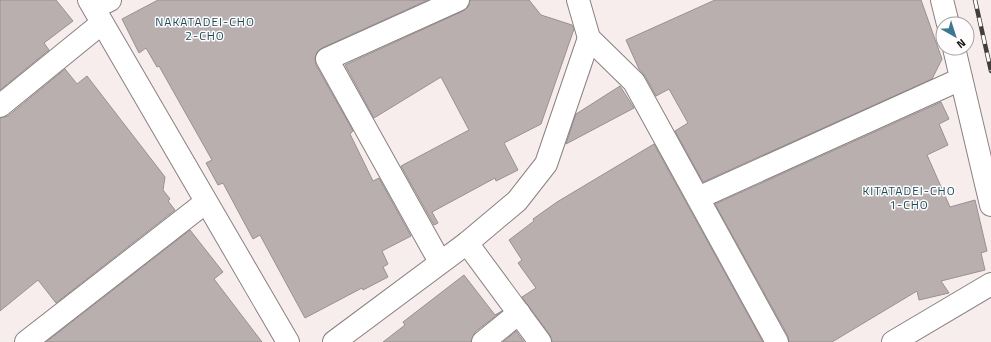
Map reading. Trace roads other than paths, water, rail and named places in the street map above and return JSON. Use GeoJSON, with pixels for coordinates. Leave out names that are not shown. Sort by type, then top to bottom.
{"type":"FeatureCollection","features":[{"type":"Feature","properties":{"kind":"street"},"geometry":{"type":"LineString","coordinates":[[440,262],[327,59],[458,0]]}},
{"type":"Feature","properties":{"kind":"street"},"geometry":{"type":"LineString","coordinates":[[942,0],[946,16]]}},
{"type":"Feature","properties":{"kind":"street"},"geometry":{"type":"LineString","coordinates":[[579,1],[589,38],[634,82],[777,342]]}},
{"type":"Feature","properties":{"kind":"street"},"geometry":{"type":"LineString","coordinates":[[0,106],[98,8],[206,202],[288,342]]}},
{"type":"Feature","properties":{"kind":"street"},"geometry":{"type":"LineString","coordinates":[[334,342],[467,243],[517,201],[546,164],[589,38]]}},
{"type":"Feature","properties":{"kind":"street"},"geometry":{"type":"LineString","coordinates":[[956,56],[991,205]]}},
{"type":"Feature","properties":{"kind":"street"},"geometry":{"type":"LineString","coordinates":[[698,198],[961,79]]}},
{"type":"Feature","properties":{"kind":"street"},"geometry":{"type":"LineString","coordinates":[[26,342],[206,202]]}},
{"type":"Feature","properties":{"kind":"street"},"geometry":{"type":"LineString","coordinates":[[467,243],[540,342]]}},
{"type":"Feature","properties":{"kind":"street"},"geometry":{"type":"LineString","coordinates":[[893,342],[991,284]]}},
{"type":"Feature","properties":{"kind":"street"},"geometry":{"type":"LineString","coordinates":[[483,342],[519,313]]}},
{"type":"Feature","properties":{"kind":"railway"},"geometry":{"type":"LineString","coordinates":[[975,0],[991,71]]}},
{"type":"Feature","properties":{"kind":"district","name":"NAKATADEI-CHO 2-CHO"},"geometry":{"type":"Point","coordinates":[205,28]}},
{"type":"Feature","properties":{"kind":"district","name":"KITATADEI-CHO 1-CHO"},"geometry":{"type":"Point","coordinates":[909,197]}}]}
